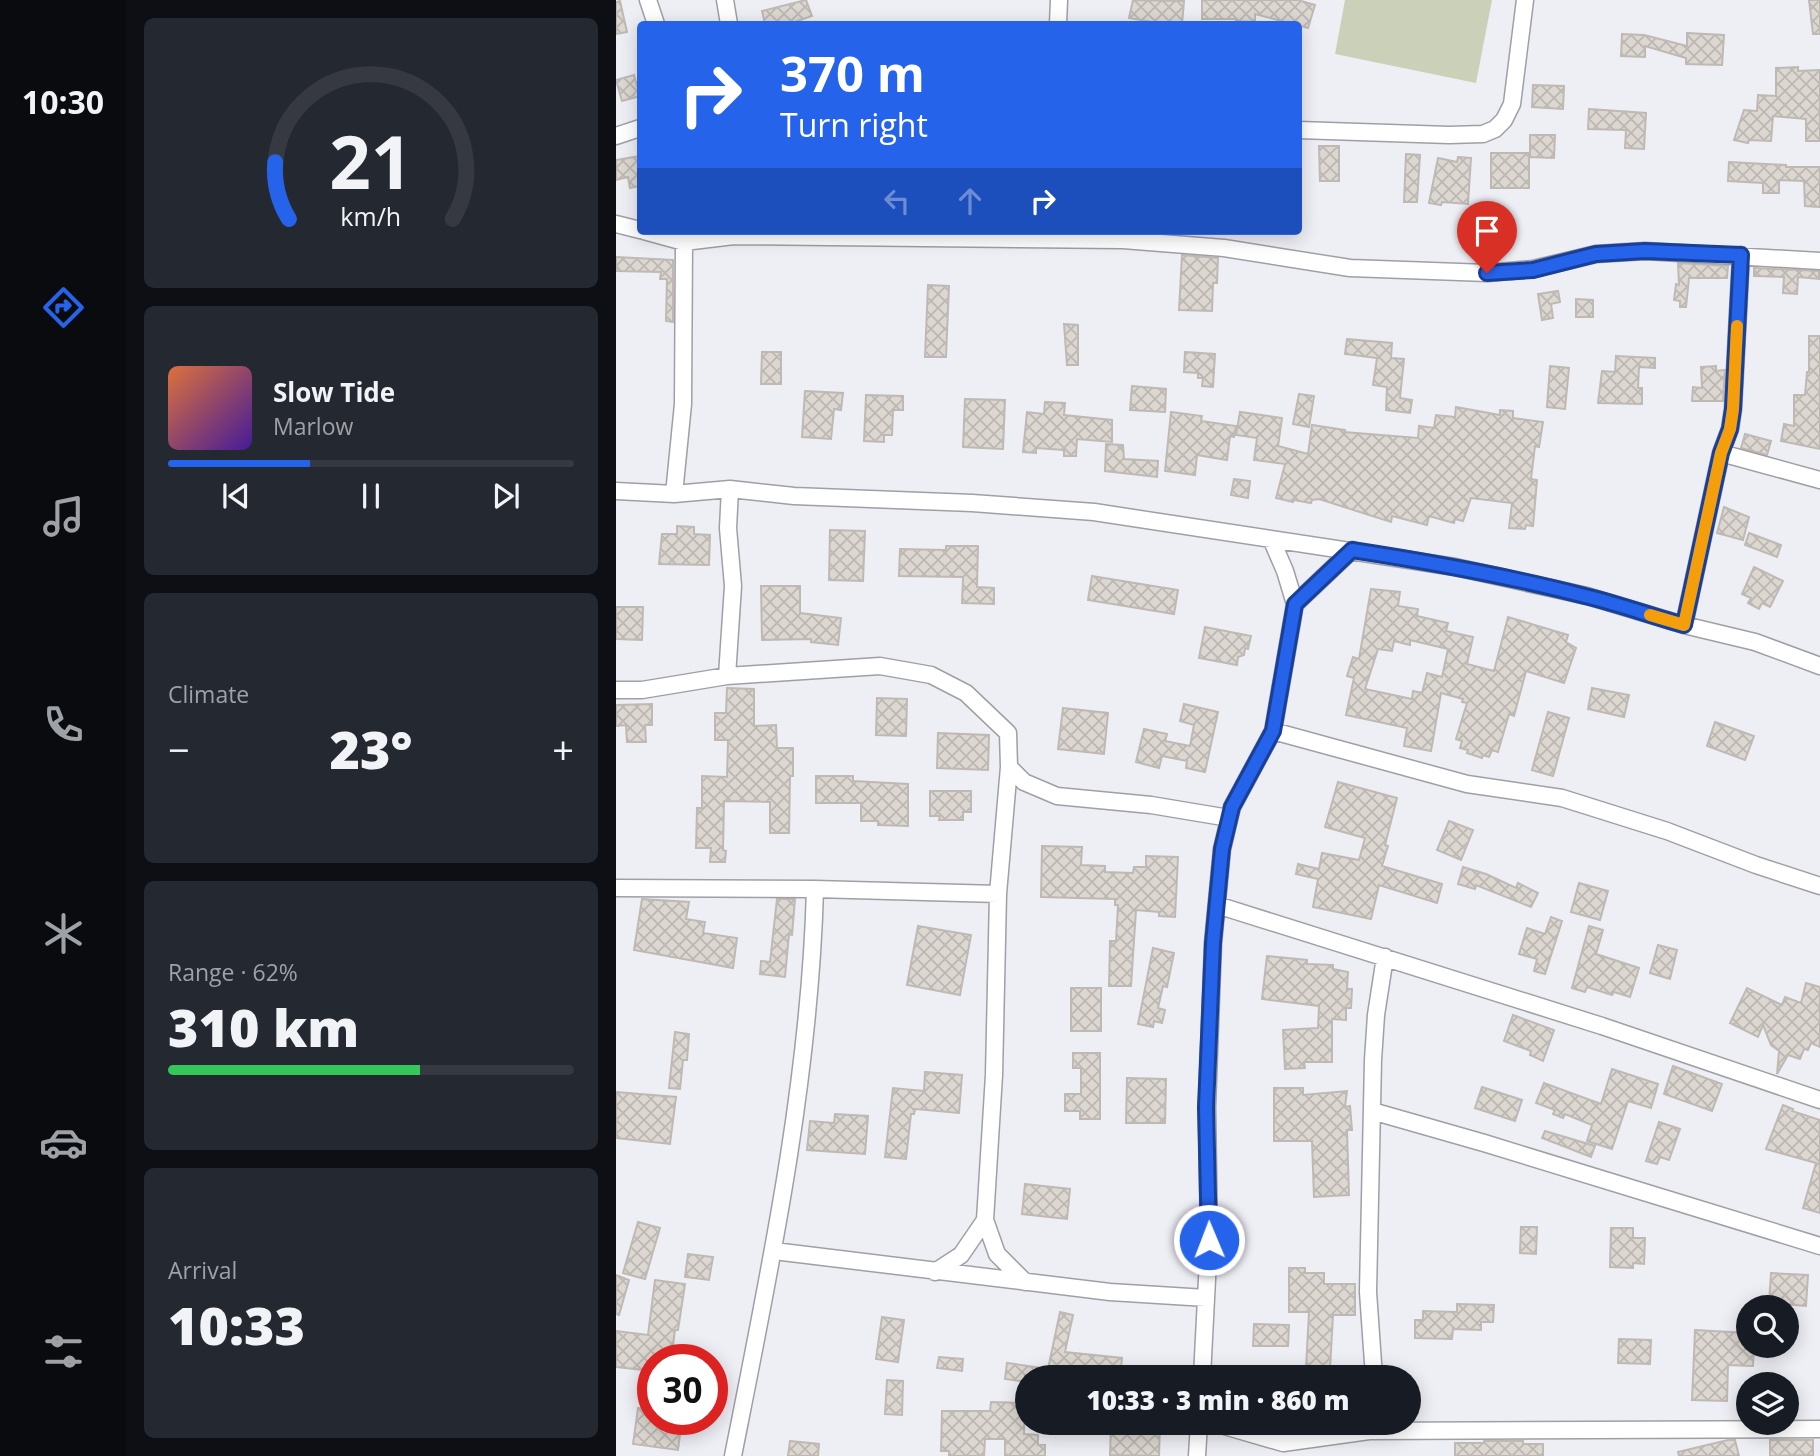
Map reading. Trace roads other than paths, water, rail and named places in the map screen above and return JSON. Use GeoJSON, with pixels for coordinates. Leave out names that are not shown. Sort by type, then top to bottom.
{"type":"FeatureCollection","features":[{"type":"Feature","properties":{"kind":"street"},"geometry":{"type":"LineString","coordinates":[[648,0],[655,21]]}},
{"type":"Feature","properties":{"kind":"street"},"geometry":{"type":"LineString","coordinates":[[725,0],[728,21]]}},
{"type":"Feature","properties":{"kind":"street"},"geometry":{"type":"LineString","coordinates":[[1058,21],[1059,0]]}},
{"type":"Feature","properties":{"kind":"street"},"geometry":{"type":"LineString","coordinates":[[1302,130],[1450,135],[1483,134],[1495,129],[1504,121],[1512,104],[1525,0]]}},
{"type":"Feature","properties":{"kind":"street"},"geometry":{"type":"LineString","coordinates":[[616,136],[637,129]]}},
{"type":"Feature","properties":{"kind":"street"},"geometry":{"type":"LineString","coordinates":[[616,224],[637,230]]}},
{"type":"Feature","properties":{"kind":"street"},"geometry":{"type":"LineString","coordinates":[[657,235],[684,242],[734,236],[1123,240],[1224,248],[1350,268],[1487,273],[1533,270],[1596,254],[1645,251],[1820,261]]}},
{"type":"Feature","properties":{"kind":"street"},"geometry":{"type":"LineString","coordinates":[[674,494],[683,404],[684,242]]}},
{"type":"Feature","properties":{"kind":"street"},"geometry":{"type":"LineString","coordinates":[[1684,625],[1721,453],[1730,429],[1741,255]]}},
{"type":"Feature","properties":{"kind":"street"},"geometry":{"type":"LineString","coordinates":[[1721,453],[1820,480]]}},
{"type":"Feature","properties":{"kind":"street"},"geometry":{"type":"LineString","coordinates":[[727,676],[733,586],[728,528],[730,489]]}},
{"type":"Feature","properties":{"kind":"street"},"geometry":{"type":"LineString","coordinates":[[616,491],[674,494],[730,489],[794,496],[972,503],[1094,512],[1272,541],[1455,566],[1587,596],[1684,625],[1755,642],[1820,666]]}},
{"type":"Feature","properties":{"kind":"street"},"geometry":{"type":"LineString","coordinates":[[1203,1365],[1209,1240],[1206,1107],[1213,943],[1222,849],[1232,807],[1273,731],[1295,604],[1272,541]]}},
{"type":"Feature","properties":{"kind":"street"},"geometry":{"type":"LineString","coordinates":[[1295,604],[1352,550]]}},
{"type":"Feature","properties":{"kind":"street"},"geometry":{"type":"LineString","coordinates":[[616,690],[642,690],[727,676],[880,666],[931,675],[966,693],[1008,733],[1009,767],[998,894],[994,1075],[985,1220],[997,1254],[1025,1282]]}},
{"type":"Feature","properties":{"kind":"street"},"geometry":{"type":"LineString","coordinates":[[1273,731],[1467,784],[1562,798],[1667,831],[1820,886]]}},
{"type":"Feature","properties":{"kind":"street"},"geometry":{"type":"LineString","coordinates":[[1009,767],[1024,782],[1057,796],[1151,805],[1229,818]]}},
{"type":"Feature","properties":{"kind":"street"},"geometry":{"type":"LineString","coordinates":[[616,888],[815,889],[998,894]]}},
{"type":"Feature","properties":{"kind":"street"},"geometry":{"type":"LineString","coordinates":[[733,1456],[774,1251],[796,1107],[813,965],[815,889]]}},
{"type":"Feature","properties":{"kind":"street"},"geometry":{"type":"LineString","coordinates":[[1217,905],[1602,1026],[1820,1100]]}},
{"type":"Feature","properties":{"kind":"street"},"geometry":{"type":"LineString","coordinates":[[1373,1365],[1368,1292],[1372,1111],[1376,1015],[1385,957]]}},
{"type":"Feature","properties":{"kind":"street"},"geometry":{"type":"LineString","coordinates":[[1372,1111],[1820,1246]]}},
{"type":"Feature","properties":{"kind":"street"},"geometry":{"type":"LineString","coordinates":[[935,1272],[961,1255],[985,1220]]}},
{"type":"Feature","properties":{"kind":"street"},"geometry":{"type":"LineString","coordinates":[[774,1251],[1110,1292],[1206,1298]]}},
{"type":"Feature","properties":{"kind":"street"},"geometry":{"type":"LineString","coordinates":[[1421,1427],[1820,1429]]}},
{"type":"Feature","properties":{"kind":"street"},"geometry":{"type":"LineString","coordinates":[[1197,1456],[1198,1435]]}},
{"type":"Feature","properties":{"kind":"street"},"geometry":{"type":"LineString","coordinates":[[1255,1435],[1283,1443],[1332,1435]]}}]}
